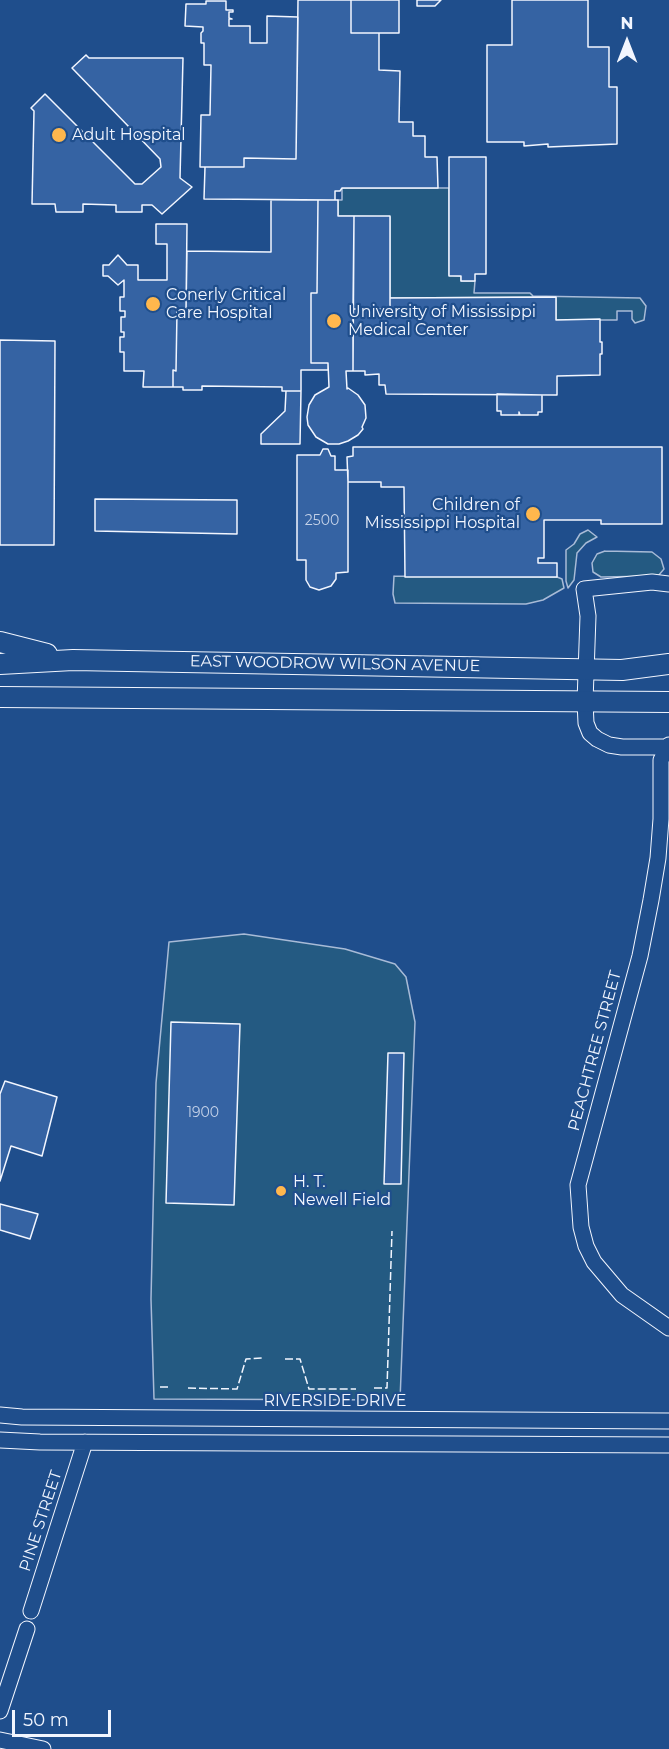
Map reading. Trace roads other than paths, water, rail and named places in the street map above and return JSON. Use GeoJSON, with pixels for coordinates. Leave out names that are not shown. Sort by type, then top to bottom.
{"type":"FeatureCollection","features":[{"type":"Feature","properties":{"kind":"main road"},"geometry":{"type":"LineString","coordinates":[[0,642],[74,660]]}},
{"type":"Feature","properties":{"kind":"main road","name":"EAST WOODROW WILSON AVENUE"},"geometry":{"type":"LineString","coordinates":[[0,664],[74,660],[622,670],[669,664]]}},
{"type":"Feature","properties":{"kind":"main road"},"geometry":{"type":"LineString","coordinates":[[0,697],[669,702]]}},
{"type":"Feature","properties":{"kind":"main road"},"geometry":{"type":"LineString","coordinates":[[0,703],[28,698]]}},
{"type":"Feature","properties":{"kind":"street","name":"PEACHTREE STREET"},"geometry":{"type":"LineString","coordinates":[[669,584],[652,582],[584,589],[588,616],[585,702],[586,723],[590,733],[609,745],[669,747]]}},
{"type":"Feature","properties":{"kind":"street","name":"PEACHTREE STREET"},"geometry":{"type":"LineString","coordinates":[[669,747],[661,760],[661,819],[658,858],[640,956],[578,1185],[581,1227],[586,1246],[594,1262],[622,1295],[669,1328]]}},
{"type":"Feature","properties":{"kind":"street","name":"RIVERSIDE DRIVE"},"geometry":{"type":"LineString","coordinates":[[0,1414],[34,1417],[669,1421]]}},
{"type":"Feature","properties":{"kind":"street"},"geometry":{"type":"LineString","coordinates":[[0,1440],[669,1446]]}},
{"type":"Feature","properties":{"kind":"street","name":"PINE STREET"},"geometry":{"type":"LineString","coordinates":[[32,1611],[85,1442]]}},
{"type":"Feature","properties":{"kind":"street"},"geometry":{"type":"LineString","coordinates":[[0,1711],[27,1629]]}},
{"type":"Feature","properties":{"kind":"street"},"geometry":{"type":"LineString","coordinates":[[0,1740],[43,1749]]}},
{"type":"Feature","properties":{"kind":"place","name":"Adult Hospital"},"geometry":{"type":"Point","coordinates":[59,135]}},
{"type":"Feature","properties":{"kind":"place","name":"Conerly Critical Care Hospital"},"geometry":{"type":"Point","coordinates":[153,304]}},
{"type":"Feature","properties":{"kind":"place","name":"University of Mississippi Medical Center"},"geometry":{"type":"Point","coordinates":[334,321]}},
{"type":"Feature","properties":{"kind":"place","name":"Children of Mississippi Hospital"},"geometry":{"type":"Point","coordinates":[533,514]}},
{"type":"Feature","properties":{"kind":"place","name":"H. T. Newell Field"},"geometry":{"type":"Point","coordinates":[281,1191]}}]}
